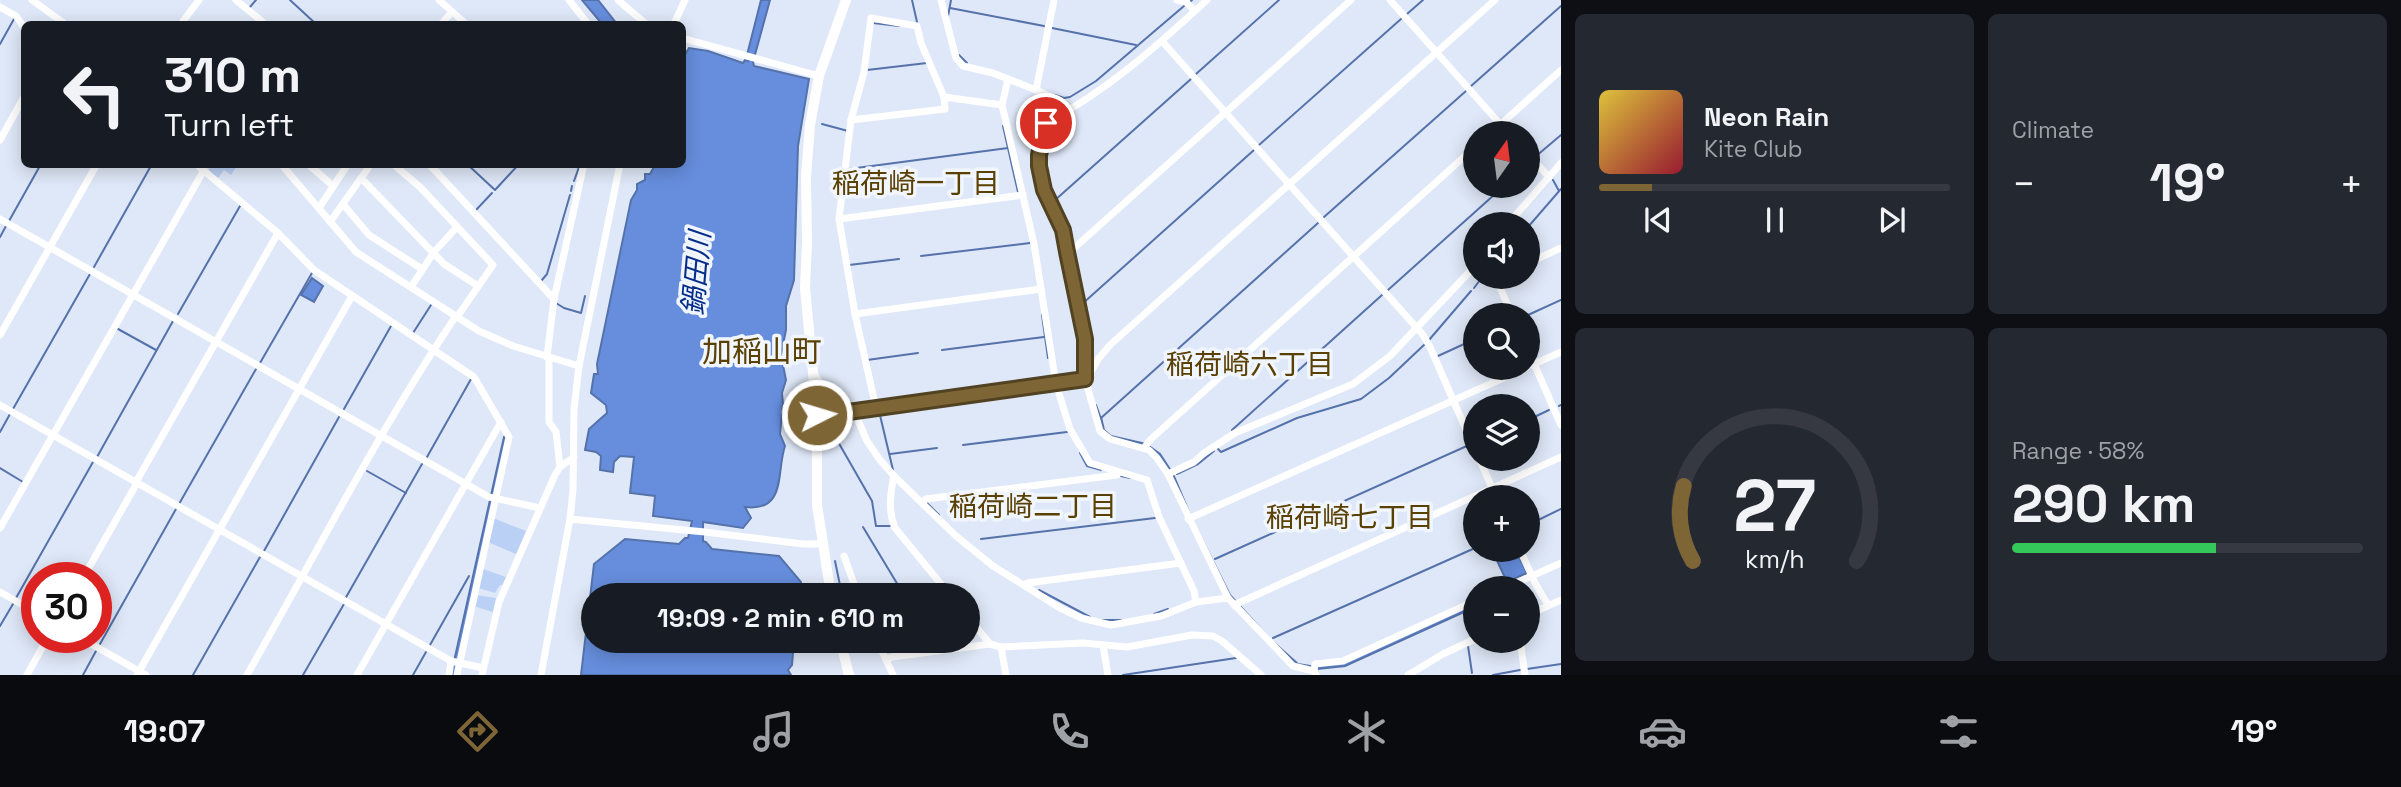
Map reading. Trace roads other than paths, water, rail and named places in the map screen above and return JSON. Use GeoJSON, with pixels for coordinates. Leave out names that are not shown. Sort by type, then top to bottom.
{"type":"FeatureCollection","features":[{"type":"Feature","properties":{"kind":"main road"},"geometry":{"type":"LineString","coordinates":[[829,583],[817,505],[817,415],[804,288],[807,242],[806,177],[810,125],[819,76],[846,0]]}},
{"type":"Feature","properties":{"kind":"main road"},"geometry":{"type":"LineString","coordinates":[[843,653],[849,675]]}},
{"type":"Feature","properties":{"kind":"street"},"geometry":{"type":"LineString","coordinates":[[32,0],[61,21]]}},
{"type":"Feature","properties":{"kind":"street"},"geometry":{"type":"LineString","coordinates":[[183,21],[199,0]]}},
{"type":"Feature","properties":{"kind":"street"},"geometry":{"type":"LineString","coordinates":[[236,0],[261,21]]}},
{"type":"Feature","properties":{"kind":"street"},"geometry":{"type":"LineString","coordinates":[[439,0],[462,21]]}},
{"type":"Feature","properties":{"kind":"street"},"geometry":{"type":"LineString","coordinates":[[569,0],[586,21]]}},
{"type":"Feature","properties":{"kind":"street"},"geometry":{"type":"LineString","coordinates":[[618,0],[642,21]]}},
{"type":"Feature","properties":{"kind":"street"},"geometry":{"type":"LineString","coordinates":[[675,21],[685,0]]}},
{"type":"Feature","properties":{"kind":"street"},"geometry":{"type":"LineString","coordinates":[[941,0],[956,58],[963,66],[1036,90],[1064,103],[1069,111]]}},
{"type":"Feature","properties":{"kind":"street"},"geometry":{"type":"LineString","coordinates":[[1036,90],[1054,0]]}},
{"type":"Feature","properties":{"kind":"street"},"geometry":{"type":"LineString","coordinates":[[1207,0],[1113,82],[1046,123],[1039,155],[1044,190],[1063,230],[1085,339],[1086,377],[1102,435],[1145,446],[1170,473],[1228,598],[1237,604],[1293,666],[1315,670],[1343,661],[1463,606]]}},
{"type":"Feature","properties":{"kind":"street"},"geometry":{"type":"LineString","coordinates":[[1067,252],[1351,0]]}},
{"type":"Feature","properties":{"kind":"street"},"geometry":{"type":"LineString","coordinates":[[1390,0],[1498,121]]}},
{"type":"Feature","properties":{"kind":"street"},"geometry":{"type":"LineString","coordinates":[[817,415],[1056,384],[1086,377],[1111,344],[1495,0]]}},
{"type":"Feature","properties":{"kind":"street"},"geometry":{"type":"LineString","coordinates":[[1183,1],[1195,11]]}},
{"type":"Feature","properties":{"kind":"street"},"geometry":{"type":"LineString","coordinates":[[0,7],[16,16],[21,23]]}},
{"type":"Feature","properties":{"kind":"street"},"geometry":{"type":"LineString","coordinates":[[444,21],[452,12]]}},
{"type":"Feature","properties":{"kind":"street"},"geometry":{"type":"LineString","coordinates":[[851,120],[945,109],[944,97],[921,43],[917,26],[871,18],[864,72],[851,120],[839,219],[855,314],[876,408]]}},
{"type":"Feature","properties":{"kind":"street"},"geometry":{"type":"LineString","coordinates":[[686,39],[819,76]]}},
{"type":"Feature","properties":{"kind":"street"},"geometry":{"type":"LineString","coordinates":[[1162,41],[1418,329],[1430,347],[1463,423]]}},
{"type":"Feature","properties":{"kind":"street"},"geometry":{"type":"LineString","coordinates":[[1504,121],[1561,70]]}},
{"type":"Feature","properties":{"kind":"street"},"geometry":{"type":"LineString","coordinates":[[1007,79],[1002,105],[1034,244],[1056,384],[1070,429],[1090,463],[1147,480],[1159,517],[1194,591],[1196,602]]}},
{"type":"Feature","properties":{"kind":"street"},"geometry":{"type":"LineString","coordinates":[[944,97],[1002,105]]}},
{"type":"Feature","properties":{"kind":"street"},"geometry":{"type":"LineString","coordinates":[[0,139],[21,102]]}},
{"type":"Feature","properties":{"kind":"street"},"geometry":{"type":"LineString","coordinates":[[1145,446],[1463,158]]}},
{"type":"Feature","properties":{"kind":"street"},"geometry":{"type":"LineString","coordinates":[[1518,212],[1561,163]]}},
{"type":"Feature","properties":{"kind":"street"},"geometry":{"type":"LineString","coordinates":[[1540,167],[1549,177]]}},
{"type":"Feature","properties":{"kind":"street"},"geometry":{"type":"LineString","coordinates":[[0,335],[95,168]]}},
{"type":"Feature","properties":{"kind":"street"},"geometry":{"type":"LineString","coordinates":[[201,168],[278,233],[314,270],[474,377],[509,437],[456,662],[449,675]]}},
{"type":"Feature","properties":{"kind":"street"},"geometry":{"type":"LineString","coordinates":[[284,168],[356,252],[495,339],[579,366]]}},
{"type":"Feature","properties":{"kind":"street"},"geometry":{"type":"LineString","coordinates":[[313,168],[333,186]]}},
{"type":"Feature","properties":{"kind":"street"},"geometry":{"type":"LineString","coordinates":[[319,208],[345,168]]}},
{"type":"Feature","properties":{"kind":"street"},"geometry":{"type":"LineString","coordinates":[[330,222],[368,168]]}},
{"type":"Feature","properties":{"kind":"street"},"geometry":{"type":"LineString","coordinates":[[247,675],[432,351],[493,265],[420,187],[398,168]]}},
{"type":"Feature","properties":{"kind":"street"},"geometry":{"type":"LineString","coordinates":[[433,168],[554,299]]}},
{"type":"Feature","properties":{"kind":"street"},"geometry":{"type":"LineString","coordinates":[[560,467],[556,432],[549,422],[548,358],[554,299],[583,168]]}},
{"type":"Feature","properties":{"kind":"street"},"geometry":{"type":"LineString","coordinates":[[541,675],[570,519],[574,409],[579,366],[619,168]]}},
{"type":"Feature","properties":{"kind":"street"},"geometry":{"type":"LineString","coordinates":[[0,528],[204,170]]}},
{"type":"Feature","properties":{"kind":"street"},"geometry":{"type":"LineString","coordinates":[[361,178],[444,264],[478,286]]}},
{"type":"Feature","properties":{"kind":"street"},"geometry":{"type":"LineString","coordinates":[[839,219],[1023,195]]}},
{"type":"Feature","properties":{"kind":"street"},"geometry":{"type":"LineString","coordinates":[[343,204],[369,235],[422,269]]}},
{"type":"Feature","properties":{"kind":"street"},"geometry":{"type":"LineString","coordinates":[[0,219],[466,484],[493,498],[540,508]]}},
{"type":"Feature","properties":{"kind":"street"},"geometry":{"type":"LineString","coordinates":[[411,287],[434,252],[457,227]]}},
{"type":"Feature","properties":{"kind":"street"},"geometry":{"type":"LineString","coordinates":[[92,562],[278,233]]}},
{"type":"Feature","properties":{"kind":"street"},"geometry":{"type":"LineString","coordinates":[[1540,258],[1561,248]]}},
{"type":"Feature","properties":{"kind":"street"},"geometry":{"type":"LineString","coordinates":[[1170,473],[1194,462],[1203,453],[1235,433],[1353,384],[1390,356],[1463,279]]}},
{"type":"Feature","properties":{"kind":"street"},"geometry":{"type":"LineString","coordinates":[[855,314],[1041,289]]}},
{"type":"Feature","properties":{"kind":"street"},"geometry":{"type":"LineString","coordinates":[[105,653],[140,674],[352,296]]}},
{"type":"Feature","properties":{"kind":"street"},"geometry":{"type":"LineString","coordinates":[[1540,361],[1561,352]]}},
{"type":"Feature","properties":{"kind":"street"},"geometry":{"type":"LineString","coordinates":[[813,373],[840,412]]}},
{"type":"Feature","properties":{"kind":"street"},"geometry":{"type":"LineString","coordinates":[[1189,518],[1498,380]]}},
{"type":"Feature","properties":{"kind":"street"},"geometry":{"type":"LineString","coordinates":[[1537,380],[1561,425]]}},
{"type":"Feature","properties":{"kind":"street"},"geometry":{"type":"LineString","coordinates":[[0,405],[386,624],[456,662],[483,671],[499,602],[560,467],[574,457]]}},
{"type":"Feature","properties":{"kind":"street"},"geometry":{"type":"LineString","coordinates":[[854,411],[867,441],[894,477],[956,536],[993,566],[1081,618],[1111,625],[1161,616],[1196,602],[1228,598]]}},
{"type":"Feature","properties":{"kind":"street"},"geometry":{"type":"LineString","coordinates":[[817,437],[834,423],[840,412]]}},
{"type":"Feature","properties":{"kind":"street"},"geometry":{"type":"LineString","coordinates":[[357,675],[501,422]]}},
{"type":"Feature","properties":{"kind":"street"},"geometry":{"type":"LineString","coordinates":[[1499,485],[1561,457]]}},
{"type":"Feature","properties":{"kind":"street"},"geometry":{"type":"LineString","coordinates":[[922,503],[926,499],[1116,475],[1118,472]]}},
{"type":"Feature","properties":{"kind":"street"},"geometry":{"type":"LineString","coordinates":[[894,477],[890,501],[891,519],[895,528],[940,583]]}},
{"type":"Feature","properties":{"kind":"street"},"geometry":{"type":"LineString","coordinates":[[1237,604],[1463,501]]}},
{"type":"Feature","properties":{"kind":"street"},"geometry":{"type":"LineString","coordinates":[[570,519],[822,544]]}},
{"type":"Feature","properties":{"kind":"street"},"geometry":{"type":"LineString","coordinates":[[844,556],[854,583]]}},
{"type":"Feature","properties":{"kind":"street"},"geometry":{"type":"LineString","coordinates":[[1025,586],[1027,583],[1181,563]]}},
{"type":"Feature","properties":{"kind":"street"},"geometry":{"type":"LineString","coordinates":[[1537,576],[1561,563]]}},
{"type":"Feature","properties":{"kind":"street"},"geometry":{"type":"LineString","coordinates":[[1540,591],[1548,606]]}},
{"type":"Feature","properties":{"kind":"street"},"geometry":{"type":"LineString","coordinates":[[0,592],[21,604]]}},
{"type":"Feature","properties":{"kind":"street"},"geometry":{"type":"LineString","coordinates":[[1540,610],[1561,600]]}},
{"type":"Feature","properties":{"kind":"street"},"geometry":{"type":"LineString","coordinates":[[980,632],[989,644]]}},
{"type":"Feature","properties":{"kind":"street"},"geometry":{"type":"LineString","coordinates":[[886,660],[989,644],[1001,647],[1083,643],[1127,647],[1192,635],[1213,636],[1222,640],[1261,675]]}},
{"type":"Feature","properties":{"kind":"street"},"geometry":{"type":"LineString","coordinates":[[1103,645],[1108,675]]}},
{"type":"Feature","properties":{"kind":"street"},"geometry":{"type":"LineString","coordinates":[[1408,675],[1419,672],[1443,654],[1463,645]]}},
{"type":"Feature","properties":{"kind":"street"},"geometry":{"type":"LineString","coordinates":[[1001,647],[1006,675]]}},
{"type":"Feature","properties":{"kind":"street"},"geometry":{"type":"LineString","coordinates":[[27,675],[39,653]]}},
{"type":"Feature","properties":{"kind":"street"},"geometry":{"type":"LineString","coordinates":[[883,653],[894,675]]}},
{"type":"Feature","properties":{"kind":"street"},"geometry":{"type":"LineString","coordinates":[[1522,653],[1525,675]]}},
{"type":"Feature","properties":{"kind":"street"},"geometry":{"type":"LineString","coordinates":[[456,662],[457,675]]}},
{"type":"Feature","properties":{"kind":"water"},"geometry":{"type":"Polygon","coordinates":[[[582,0],[598,0],[615,21],[600,21],[582,0]]]}},
{"type":"Feature","properties":{"kind":"water","name":"鍋田川"},"geometry":{"type":"Polygon","coordinates":[[[761,0],[770,0],[754,66],[809,79],[798,146],[794,280],[786,306],[786,330],[781,355],[786,380],[782,393],[780,434],[785,446],[774,497],[758,507],[745,507],[751,518],[743,528],[703,522],[703,541],[712,549],[779,556],[801,583],[592,583],[594,564],[625,539],[679,544],[688,538],[692,521],[653,516],[655,496],[630,493],[634,457],[620,456],[614,462],[613,472],[600,470],[601,456],[585,450],[589,429],[607,413],[606,405],[591,393],[594,374],[598,374],[597,364],[631,200],[637,190],[637,184],[645,180],[645,174],[650,174],[653,168],[686,168],[686,53],[689,48],[708,51],[743,63],[748,61],[747,55],[761,0]]]}},
{"type":"Feature","properties":{"kind":"water"},"geometry":{"type":"Polygon","coordinates":[[[312,278],[323,286],[314,302],[301,295],[312,278]]]}},
{"type":"Feature","properties":{"kind":"water"},"geometry":{"type":"Polygon","coordinates":[[[1101,417],[1104,430],[1111,436],[1146,444],[1160,454],[1173,474],[1230,595],[1270,639],[1298,664],[1316,667],[1344,663],[1463,609],[1463,612],[1345,666],[1317,669],[1296,665],[1268,639],[1228,595],[1162,462],[1148,450],[1106,435],[1103,431],[1101,417]]]}},
{"type":"Feature","properties":{"kind":"water"},"geometry":{"type":"Polygon","coordinates":[[[504,437],[507,438],[455,675],[451,675],[504,437]]]}},
{"type":"Feature","properties":{"kind":"water"},"geometry":{"type":"Polygon","coordinates":[[[1498,562],[1522,562],[1527,573],[1520,576],[1504,576],[1498,562]]]}},
{"type":"Feature","properties":{"kind":"water"},"geometry":{"type":"Polygon","coordinates":[[[584,653],[793,653],[792,665],[788,670],[791,675],[581,675],[584,653]]]}},
{"type":"Feature","properties":{"kind":"waterway"},"geometry":{"type":"LineString","coordinates":[[250,7],[256,0]]}},
{"type":"Feature","properties":{"kind":"waterway"},"geometry":{"type":"LineString","coordinates":[[290,0],[313,21]]}},
{"type":"Feature","properties":{"kind":"waterway"},"geometry":{"type":"LineString","coordinates":[[912,0],[917,22]]}},
{"type":"Feature","properties":{"kind":"waterway"},"geometry":{"type":"LineString","coordinates":[[948,16],[951,0]]}},
{"type":"Feature","properties":{"kind":"waterway"},"geometry":{"type":"LineString","coordinates":[[1196,74],[1279,0]]}},
{"type":"Feature","properties":{"kind":"waterway"},"geometry":{"type":"LineString","coordinates":[[1407,14],[1423,0]]}},
{"type":"Feature","properties":{"kind":"waterway"},"geometry":{"type":"LineString","coordinates":[[1055,95],[1070,97],[1096,81],[1184,6]]}},
{"type":"Feature","properties":{"kind":"waterway"},"geometry":{"type":"LineString","coordinates":[[1470,87],[1561,6]]}},
{"type":"Feature","properties":{"kind":"waterway"},"geometry":{"type":"LineString","coordinates":[[950,8],[1044,26]]}},
{"type":"Feature","properties":{"kind":"waterway"},"geometry":{"type":"LineString","coordinates":[[0,44],[14,19]]}},
{"type":"Feature","properties":{"kind":"waterway"},"geometry":{"type":"LineString","coordinates":[[1259,145],[1401,19]]}},
{"type":"Feature","properties":{"kind":"waterway"},"geometry":{"type":"LineString","coordinates":[[873,23],[899,26]]}},
{"type":"Feature","properties":{"kind":"waterway"},"geometry":{"type":"LineString","coordinates":[[1052,28],[1136,45]]}},
{"type":"Feature","properties":{"kind":"waterway"},"geometry":{"type":"LineString","coordinates":[[959,55],[967,63]]}},
{"type":"Feature","properties":{"kind":"waterway"},"geometry":{"type":"LineString","coordinates":[[867,70],[927,63]]}},
{"type":"Feature","properties":{"kind":"waterway"},"geometry":{"type":"LineString","coordinates":[[1054,201],[1191,79]]}},
{"type":"Feature","properties":{"kind":"waterway"},"geometry":{"type":"LineString","coordinates":[[1324,217],[1466,91]]}},
{"type":"Feature","properties":{"kind":"waterway"},"geometry":{"type":"LineString","coordinates":[[822,124],[848,131]]}},
{"type":"Feature","properties":{"kind":"waterway"},"geometry":{"type":"LineString","coordinates":[[1003,126],[1018,192]]}},
{"type":"Feature","properties":{"kind":"waterway"},"geometry":{"type":"LineString","coordinates":[[1540,153],[1561,135]]}},
{"type":"Feature","properties":{"kind":"waterway"},"geometry":{"type":"LineString","coordinates":[[849,169],[1008,148]]}},
{"type":"Feature","properties":{"kind":"waterway"},"geometry":{"type":"LineString","coordinates":[[1081,305],[1254,150]]}},
{"type":"Feature","properties":{"kind":"waterway"},"geometry":{"type":"LineString","coordinates":[[9,221],[39,168]]}},
{"type":"Feature","properties":{"kind":"waterway"},"geometry":{"type":"LineString","coordinates":[[94,267],[150,168]]}},
{"type":"Feature","properties":{"kind":"waterway"},"geometry":{"type":"LineString","coordinates":[[471,168],[495,190],[515,168]]}},
{"type":"Feature","properties":{"kind":"waterway"},"geometry":{"type":"LineString","coordinates":[[574,181],[579,168]]}},
{"type":"Feature","properties":{"kind":"waterway"},"geometry":{"type":"LineString","coordinates":[[1553,180],[1559,191]]}},
{"type":"Feature","properties":{"kind":"waterway"},"geometry":{"type":"LineString","coordinates":[[571,191],[572,186]]}},
{"type":"Feature","properties":{"kind":"waterway"},"geometry":{"type":"LineString","coordinates":[[1540,213],[1561,189]]}},
{"type":"Feature","properties":{"kind":"waterway"},"geometry":{"type":"LineString","coordinates":[[476,210],[492,193]]}},
{"type":"Feature","properties":{"kind":"waterway"},"geometry":{"type":"LineString","coordinates":[[542,280],[547,274],[570,195]]}},
{"type":"Feature","properties":{"kind":"waterway"},"geometry":{"type":"LineString","coordinates":[[1388,290],[1491,198]]}},
{"type":"Feature","properties":{"kind":"waterway"},"geometry":{"type":"LineString","coordinates":[[178,314],[240,206]]}},
{"type":"Feature","properties":{"kind":"waterway"},"geometry":{"type":"LineString","coordinates":[[1101,418],[1318,223]]}},
{"type":"Feature","properties":{"kind":"waterway"},"geometry":{"type":"LineString","coordinates":[[0,237],[6,226]]}},
{"type":"Feature","properties":{"kind":"waterway"},"geometry":{"type":"LineString","coordinates":[[921,256],[1030,243]]}},
{"type":"Feature","properties":{"kind":"waterway"},"geometry":{"type":"LineString","coordinates":[[849,265],[899,259]]}},
{"type":"Feature","properties":{"kind":"waterway"},"geometry":{"type":"LineString","coordinates":[[260,363],[312,273]]}},
{"type":"Feature","properties":{"kind":"waterway"},"geometry":{"type":"LineString","coordinates":[[13,409],[90,274]]}},
{"type":"Feature","properties":{"kind":"waterway"},"geometry":{"type":"LineString","coordinates":[[1429,340],[1471,291]]}},
{"type":"Feature","properties":{"kind":"waterway"},"geometry":{"type":"LineString","coordinates":[[1232,430],[1382,295]]}},
{"type":"Feature","properties":{"kind":"waterway"},"geometry":{"type":"LineString","coordinates":[[556,303],[581,313],[585,296]]}},
{"type":"Feature","properties":{"kind":"waterway"},"geometry":{"type":"LineString","coordinates":[[1540,310],[1561,300]]}},
{"type":"Feature","properties":{"kind":"waterway"},"geometry":{"type":"LineString","coordinates":[[413,333],[431,305]]}},
{"type":"Feature","properties":{"kind":"waterway"},"geometry":{"type":"LineString","coordinates":[[1042,315],[1048,358]]}},
{"type":"Feature","properties":{"kind":"waterway"},"geometry":{"type":"LineString","coordinates":[[97,457],[173,321]]}},
{"type":"Feature","properties":{"kind":"waterway"},"geometry":{"type":"LineString","coordinates":[[344,409],[391,326]]}},
{"type":"Feature","properties":{"kind":"waterway"},"geometry":{"type":"LineString","coordinates":[[118,329],[156,350]]}},
{"type":"Feature","properties":{"kind":"waterway"},"geometry":{"type":"LineString","coordinates":[[942,350],[1044,337]]}},
{"type":"Feature","properties":{"kind":"waterway"},"geometry":{"type":"LineString","coordinates":[[1218,449],[1221,452],[1297,418],[1361,399],[1389,378],[1425,344]]}},
{"type":"Feature","properties":{"kind":"waterway"},"geometry":{"type":"LineString","coordinates":[[1438,356],[1463,345]]}},
{"type":"Feature","properties":{"kind":"waterway"},"geometry":{"type":"LineString","coordinates":[[867,360],[918,353]]}},
{"type":"Feature","properties":{"kind":"waterway"},"geometry":{"type":"LineString","coordinates":[[179,504],[256,369]]}},
{"type":"Feature","properties":{"kind":"waterway"},"geometry":{"type":"LineString","coordinates":[[427,457],[471,379]]}},
{"type":"Feature","properties":{"kind":"waterway"},"geometry":{"type":"LineString","coordinates":[[1096,405],[1101,419]]}},
{"type":"Feature","properties":{"kind":"waterway"},"geometry":{"type":"LineString","coordinates":[[1540,414],[1549,410]]}},
{"type":"Feature","properties":{"kind":"waterway"},"geometry":{"type":"LineString","coordinates":[[879,411],[893,470]]}},
{"type":"Feature","properties":{"kind":"waterway"},"geometry":{"type":"LineString","coordinates":[[0,432],[10,414]]}},
{"type":"Feature","properties":{"kind":"waterway"},"geometry":{"type":"LineString","coordinates":[[264,551],[339,417]]}},
{"type":"Feature","properties":{"kind":"waterway"},"geometry":{"type":"LineString","coordinates":[[963,445],[1067,432]]}},
{"type":"Feature","properties":{"kind":"waterway"},"geometry":{"type":"LineString","coordinates":[[837,440],[872,501],[876,526],[890,526]]}},
{"type":"Feature","properties":{"kind":"waterway"},"geometry":{"type":"LineString","coordinates":[[890,454],[937,448]]}},
{"type":"Feature","properties":{"kind":"waterway"},"geometry":{"type":"LineString","coordinates":[[1215,559],[1463,448]]}},
{"type":"Feature","properties":{"kind":"waterway"},"geometry":{"type":"LineString","coordinates":[[1177,474],[1198,464],[1214,451]]}},
{"type":"Feature","properties":{"kind":"waterway"},"geometry":{"type":"LineString","coordinates":[[1080,453],[1087,466],[1101,470]]}},
{"type":"Feature","properties":{"kind":"waterway"},"geometry":{"type":"LineString","coordinates":[[16,598],[93,462]]}},
{"type":"Feature","properties":{"kind":"waterway"},"geometry":{"type":"LineString","coordinates":[[345,599],[422,464]]}},
{"type":"Feature","properties":{"kind":"waterway"},"geometry":{"type":"LineString","coordinates":[[0,468],[23,482]]}},
{"type":"Feature","properties":{"kind":"waterway"},"geometry":{"type":"LineString","coordinates":[[367,471],[406,493]]}},
{"type":"Feature","properties":{"kind":"waterway"},"geometry":{"type":"LineString","coordinates":[[1121,476],[1130,478]]}},
{"type":"Feature","properties":{"kind":"waterway"},"geometry":{"type":"LineString","coordinates":[[927,503],[939,515]]}},
{"type":"Feature","properties":{"kind":"waterway"},"geometry":{"type":"LineString","coordinates":[[112,623],[176,509]]}},
{"type":"Feature","properties":{"kind":"waterway"},"geometry":{"type":"LineString","coordinates":[[1540,519],[1561,509]]}},
{"type":"Feature","properties":{"kind":"waterway"},"geometry":{"type":"LineString","coordinates":[[981,539],[1155,518]]}},
{"type":"Feature","properties":{"kind":"waterway"},"geometry":{"type":"LineString","coordinates":[[863,527],[897,583]]}},
{"type":"Feature","properties":{"kind":"waterway"},"geometry":{"type":"LineString","coordinates":[[1273,638],[1463,553]]}},
{"type":"Feature","properties":{"kind":"waterway"},"geometry":{"type":"LineString","coordinates":[[193,675],[260,557]]}},
{"type":"Feature","properties":{"kind":"waterway"},"geometry":{"type":"LineString","coordinates":[[835,561],[840,583]]}},
{"type":"Feature","properties":{"kind":"waterway"},"geometry":{"type":"LineString","coordinates":[[430,645],[469,576]]}},
{"type":"Feature","properties":{"kind":"waterway"},"geometry":{"type":"LineString","coordinates":[[1039,590],[1090,617]]}},
{"type":"Feature","properties":{"kind":"waterway"},"geometry":{"type":"LineString","coordinates":[[0,626],[13,604]]}},
{"type":"Feature","properties":{"kind":"waterway"},"geometry":{"type":"LineString","coordinates":[[303,675],[344,604]]}},
{"type":"Feature","properties":{"kind":"waterway"},"geometry":{"type":"LineString","coordinates":[[1154,614],[1168,609]]}},
{"type":"Feature","properties":{"kind":"waterway"},"geometry":{"type":"LineString","coordinates":[[1102,620],[1121,620]]}},
{"type":"Feature","properties":{"kind":"waterway"},"geometry":{"type":"LineString","coordinates":[[413,675],[426,652]]}},
{"type":"Feature","properties":{"kind":"waterway"},"geometry":{"type":"LineString","coordinates":[[83,675],[95,653]]}},
{"type":"Feature","properties":{"kind":"waterway"},"geometry":{"type":"LineString","coordinates":[[1469,653],[1472,673]]}},
{"type":"Feature","properties":{"kind":"waterway"},"geometry":{"type":"LineString","coordinates":[[1123,675],[1236,658]]}},
{"type":"Feature","properties":{"kind":"waterway"},"geometry":{"type":"LineString","coordinates":[[1527,669],[1561,664]]}},
{"type":"Feature","properties":{"kind":"waterway"},"geometry":{"type":"LineString","coordinates":[[1493,675],[1520,670]]}},
{"type":"Feature","properties":{"kind":"district","name":"稲荷崎一丁目"},"geometry":{"type":"Point","coordinates":[916,183]}},
{"type":"Feature","properties":{"kind":"district","name":"加稲山町"},"geometry":{"type":"Point","coordinates":[762,352]}},
{"type":"Feature","properties":{"kind":"district","name":"稲荷崎六丁目"},"geometry":{"type":"Point","coordinates":[1250,364]}},
{"type":"Feature","properties":{"kind":"district","name":"稲荷崎二丁目"},"geometry":{"type":"Point","coordinates":[1033,506]}},
{"type":"Feature","properties":{"kind":"district","name":"稲荷崎七丁目"},"geometry":{"type":"Point","coordinates":[1350,517]}}]}
